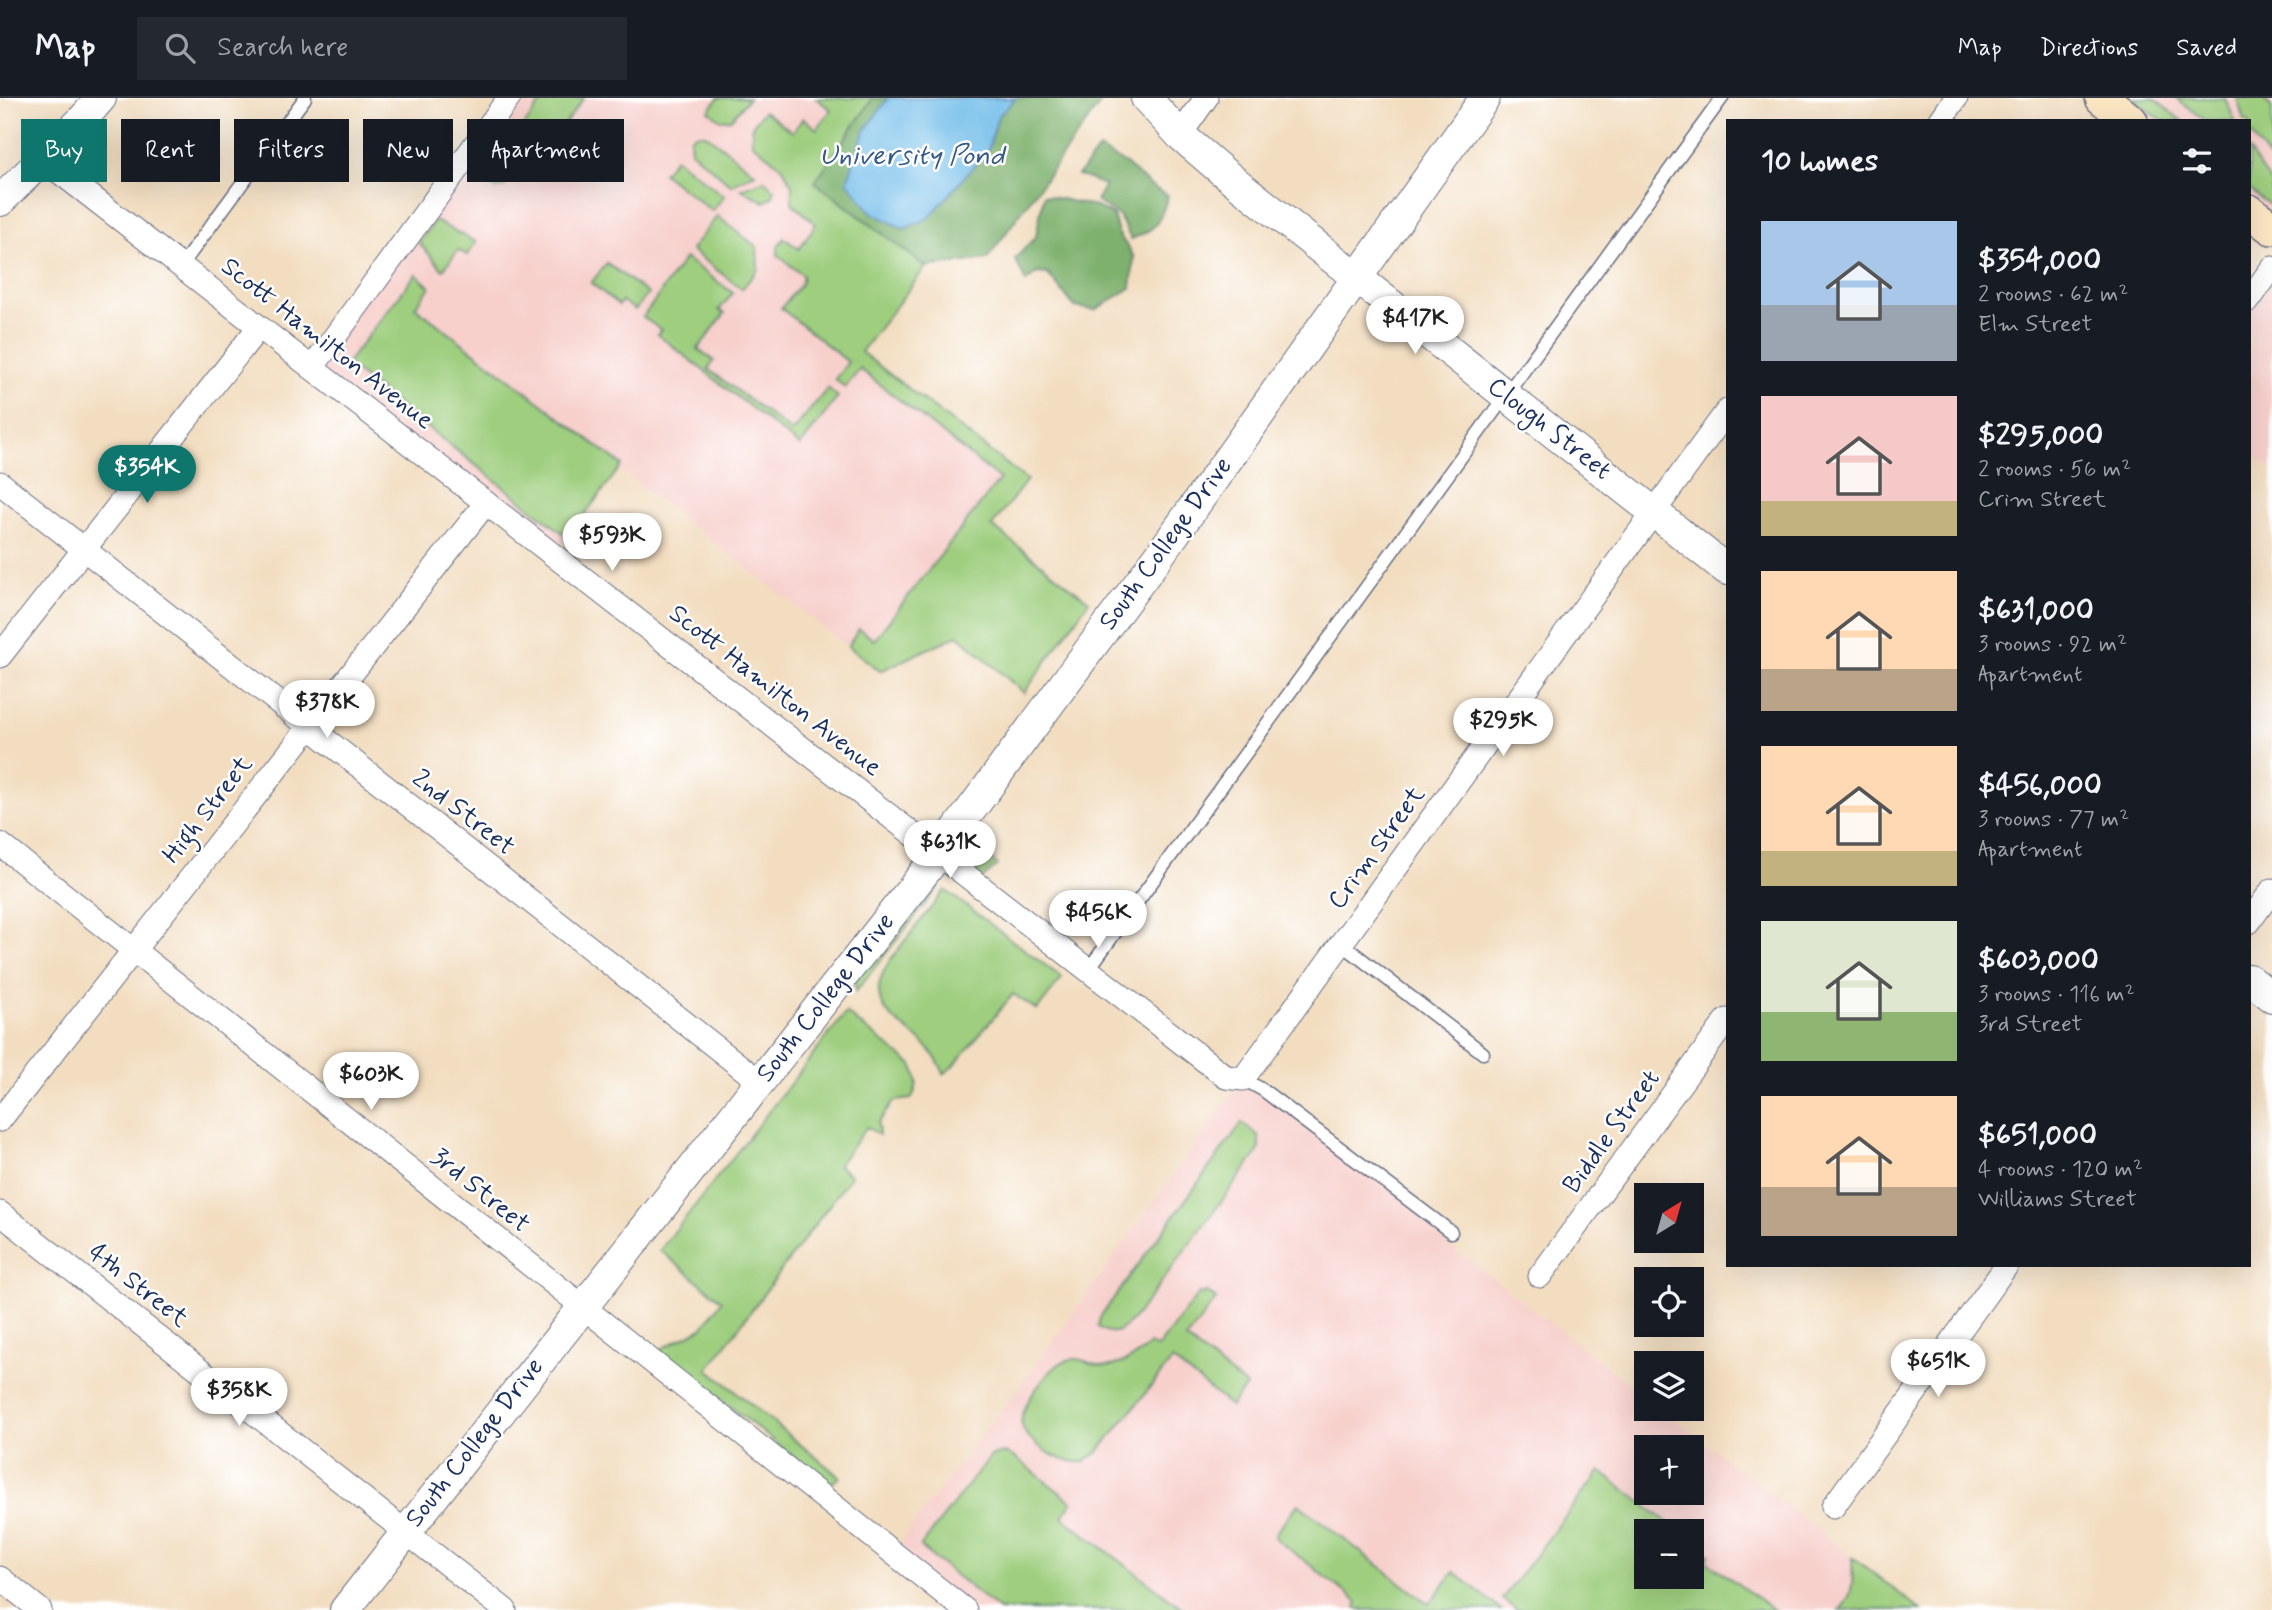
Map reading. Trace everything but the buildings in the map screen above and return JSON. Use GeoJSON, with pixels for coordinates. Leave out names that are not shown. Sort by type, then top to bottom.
{"type":"FeatureCollection","features":[{"type":"Feature","properties":{"kind":"main road"},"geometry":{"type":"LineString","coordinates":[[2102,98],[2128,119]]}},
{"type":"Feature","properties":{"kind":"main road"},"geometry":{"type":"LineString","coordinates":[[2251,212],[2272,228]]}},
{"type":"Feature","properties":{"kind":"street"},"geometry":{"type":"LineString","coordinates":[[82,119],[101,98]]}},
{"type":"Feature","properties":{"kind":"street"},"geometry":{"type":"LineString","coordinates":[[312,368],[509,98]]}},
{"type":"Feature","properties":{"kind":"street","name":"Clough Street"},"geometry":{"type":"LineString","coordinates":[[1146,98],[1180,135],[1726,569]]}},
{"type":"Feature","properties":{"kind":"street"},"geometry":{"type":"LineString","coordinates":[[1180,135],[1206,98]]}},
{"type":"Feature","properties":{"kind":"street","name":"South College Drive"},"geometry":{"type":"LineString","coordinates":[[345,1610],[938,854],[1161,554],[1485,98]]}},
{"type":"Feature","properties":{"kind":"street"},"geometry":{"type":"LineString","coordinates":[[1941,119],[1956,98]]}},
{"type":"Feature","properties":{"kind":"street"},"geometry":{"type":"LineString","coordinates":[[0,201],[21,181]]}},
{"type":"Feature","properties":{"kind":"street","name":"Scott Hamilton Avenue"},"geometry":{"type":"LineString","coordinates":[[72,182],[1226,1077],[1242,1079]]}},
{"type":"Feature","properties":{"kind":"street"},"geometry":{"type":"LineString","coordinates":[[2251,296],[2272,268]]}},
{"type":"Feature","properties":{"kind":"street"},"geometry":{"type":"LineString","coordinates":[[0,656],[259,327]]}},
{"type":"Feature","properties":{"kind":"street","name":"Crim Street"},"geometry":{"type":"LineString","coordinates":[[1242,1079],[1726,412]]}},
{"type":"Feature","properties":{"kind":"street","name":"2nd Street"},"geometry":{"type":"LineString","coordinates":[[0,483],[760,1082]]}},
{"type":"Feature","properties":{"kind":"street","name":"High Street"},"geometry":{"type":"LineString","coordinates":[[0,1120],[486,503]]}},
{"type":"Feature","properties":{"kind":"street","name":"3rd Street"},"geometry":{"type":"LineString","coordinates":[[0,844],[965,1610]]}},
{"type":"Feature","properties":{"kind":"street"},"geometry":{"type":"LineString","coordinates":[[2251,919],[2272,890]]}},
{"type":"Feature","properties":{"kind":"street"},"geometry":{"type":"LineString","coordinates":[[2251,981],[2272,997]]}},
{"type":"Feature","properties":{"kind":"street","name":"Biddle Street"},"geometry":{"type":"LineString","coordinates":[[1540,1276],[1726,1021]]}},
{"type":"Feature","properties":{"kind":"street","name":"4th Street"},"geometry":{"type":"LineString","coordinates":[[0,1213],[505,1610]]}},
{"type":"Feature","properties":{"kind":"street"},"geometry":{"type":"LineString","coordinates":[[1833,1507],[2006,1267]]}},
{"type":"Feature","properties":{"kind":"street"},"geometry":{"type":"LineString","coordinates":[[0,1578],[40,1610]]}},
{"type":"Feature","properties":{"kind":"lane"},"geometry":{"type":"LineString","coordinates":[[181,266],[305,98]]}},
{"type":"Feature","properties":{"kind":"lane"},"geometry":{"type":"LineString","coordinates":[[1088,970],[1722,98]]}},
{"type":"Feature","properties":{"kind":"lane"},"geometry":{"type":"LineString","coordinates":[[1342,944],[1483,1053]]}},
{"type":"Feature","properties":{"kind":"lane"},"geometry":{"type":"LineString","coordinates":[[1242,1079],[1264,1090],[1451,1232]]}},
{"type":"Feature","properties":{"kind":"shaded area"},"geometry":{"type":"Polygon","coordinates":[[[509,98],[873,98],[815,182],[926,267],[861,352],[1027,480],[880,671],[619,469],[554,556],[312,368],[448,182],[453,182],[453,175],[467,156],[467,182],[624,182],[624,119],[494,119],[509,98]]]}},
{"type":"Feature","properties":{"kind":"shaded area"},"geometry":{"type":"Polygon","coordinates":[[[2126,98],[2272,98],[2272,215],[2251,198],[2251,119],[2152,119],[2126,98]]]}},
{"type":"Feature","properties":{"kind":"shaded area"},"geometry":{"type":"Polygon","coordinates":[[[2272,282],[2272,469],[2251,453],[2251,310],[2272,282]]]}},
{"type":"Feature","properties":{"kind":"shaded area"},"geometry":{"type":"Polygon","coordinates":[[[1243,1079],[1451,1232],[1444,1241],[1634,1388],[1634,1421],[1677,1421],[1695,1435],[1634,1435],[1634,1505],[1704,1505],[1704,1442],[1921,1610],[965,1610],[893,1554],[907,1532],[1024,1381],[1243,1079]]]}},
{"type":"Feature","properties":{"kind":"green space"},"geometry":{"type":"Polygon","coordinates":[[[544,98],[584,98],[568,119],[529,119],[544,98]]]}},
{"type":"Feature","properties":{"kind":"green space"},"geometry":{"type":"Polygon","coordinates":[[[718,98],[749,98],[731,119],[721,120],[709,111],[718,98]]]}},
{"type":"Feature","properties":{"kind":"green space"},"geometry":{"type":"Polygon","coordinates":[[[816,98],[873,98],[815,182],[926,267],[861,352],[1027,480],[992,526],[1089,601],[1024,693],[958,635],[880,671],[848,646],[859,629],[874,640],[1000,479],[860,369],[845,388],[835,379],[848,362],[781,308],[801,284],[803,276],[778,255],[778,247],[784,238],[799,249],[816,224],[792,203],[792,185],[783,168],[752,143],[752,126],[764,111],[793,132],[803,118],[817,129],[831,110],[816,98]]]}},
{"type":"Feature","properties":{"kind":"green space"},"geometry":{"type":"Polygon","coordinates":[[[873,98],[888,98],[864,132],[988,150],[998,116],[1016,98],[1104,98],[987,259],[926,267],[815,182],[873,98]]]}},
{"type":"Feature","properties":{"kind":"green space"},"geometry":{"type":"Polygon","coordinates":[[[2133,98],[2153,98],[2179,119],[2159,119],[2133,98]]]}},
{"type":"Feature","properties":{"kind":"green space"},"geometry":{"type":"Polygon","coordinates":[[[2175,98],[2225,98],[2234,119],[2203,119],[2175,98]]]}},
{"type":"Feature","properties":{"kind":"green space"},"geometry":{"type":"Polygon","coordinates":[[[2237,98],[2261,98],[2272,107],[2272,163],[2251,135],[2251,119],[2243,119],[2237,98]]]}},
{"type":"Feature","properties":{"kind":"green space"},"geometry":{"type":"Polygon","coordinates":[[[695,134],[706,134],[755,173],[731,185],[691,151],[690,139],[695,134]]]}},
{"type":"Feature","properties":{"kind":"green space"},"geometry":{"type":"Polygon","coordinates":[[[1099,149],[1126,164],[1150,185],[1168,196],[1159,218],[1147,232],[1131,239],[1119,216],[1096,201],[1105,185],[1078,175],[1099,149]]]}},
{"type":"Feature","properties":{"kind":"green space"},"geometry":{"type":"Polygon","coordinates":[[[2251,154],[2272,184],[2272,207],[2251,191],[2251,154]]]}},
{"type":"Feature","properties":{"kind":"green space"},"geometry":{"type":"Polygon","coordinates":[[[675,158],[724,196],[712,211],[663,173],[675,158]]]}},
{"type":"Feature","properties":{"kind":"green space"},"geometry":{"type":"Polygon","coordinates":[[[765,180],[774,190],[773,196],[765,202],[741,189],[765,180]]]}},
{"type":"Feature","properties":{"kind":"green space"},"geometry":{"type":"Polygon","coordinates":[[[485,182],[508,182],[504,187],[495,189],[485,182]]]}},
{"type":"Feature","properties":{"kind":"green space"},"geometry":{"type":"Polygon","coordinates":[[[1044,195],[1096,207],[1113,215],[1118,233],[1134,257],[1131,288],[1095,310],[1075,307],[1048,274],[1037,273],[1026,282],[1015,259],[1036,236],[1044,195]]]}},
{"type":"Feature","properties":{"kind":"green space"},"geometry":{"type":"Polygon","coordinates":[[[717,216],[757,247],[758,269],[742,289],[691,250],[717,216]]]}},
{"type":"Feature","properties":{"kind":"green space"},"geometry":{"type":"Polygon","coordinates":[[[435,221],[476,242],[467,255],[458,250],[443,270],[419,243],[435,221]]]}},
{"type":"Feature","properties":{"kind":"green space"},"geometry":{"type":"Polygon","coordinates":[[[685,258],[733,293],[719,310],[725,313],[698,349],[714,361],[708,369],[792,432],[828,388],[838,397],[800,446],[657,334],[661,330],[643,317],[685,258]]]}},
{"type":"Feature","properties":{"kind":"green space"},"geometry":{"type":"Polygon","coordinates":[[[607,263],[648,294],[635,310],[622,301],[619,305],[591,283],[607,263]]]}},
{"type":"Feature","properties":{"kind":"green space"},"geometry":{"type":"Polygon","coordinates":[[[416,274],[430,287],[415,307],[622,465],[568,537],[346,364],[416,274]]]}},
{"type":"Feature","properties":{"kind":"green space"},"geometry":{"type":"Polygon","coordinates":[[[975,847],[998,865],[982,879],[965,860],[975,847]]]}},
{"type":"Feature","properties":{"kind":"green space"},"geometry":{"type":"Polygon","coordinates":[[[933,883],[938,888],[856,991],[855,980],[933,883]]]}},
{"type":"Feature","properties":{"kind":"green space"},"geometry":{"type":"Polygon","coordinates":[[[945,890],[1062,978],[1037,1010],[1013,994],[944,1074],[925,1045],[887,1012],[879,990],[880,980],[892,958],[945,890]]]}},
{"type":"Feature","properties":{"kind":"green space"},"geometry":{"type":"Polygon","coordinates":[[[846,1013],[912,1065],[917,1078],[915,1090],[911,1099],[894,1101],[878,1123],[879,1135],[867,1127],[838,1165],[851,1176],[708,1369],[840,1477],[829,1485],[659,1350],[702,1328],[722,1301],[660,1250],[846,1013]]]}},
{"type":"Feature","properties":{"kind":"green space"},"geometry":{"type":"Polygon","coordinates":[[[1242,1123],[1259,1136],[1256,1155],[1135,1317],[1118,1331],[1104,1331],[1098,1327],[1100,1317],[1242,1123]]]}},
{"type":"Feature","properties":{"kind":"green space"},"geometry":{"type":"Polygon","coordinates":[[[1206,1291],[1216,1299],[1186,1339],[1246,1386],[1231,1406],[1172,1360],[1099,1451],[1085,1462],[1053,1456],[1023,1430],[1024,1409],[1051,1371],[1065,1361],[1074,1359],[1111,1366],[1132,1358],[1150,1344],[1157,1348],[1200,1292],[1203,1295],[1206,1291]]]}},
{"type":"Feature","properties":{"kind":"green space"},"geometry":{"type":"Polygon","coordinates":[[[1004,1453],[1016,1458],[1072,1502],[1062,1517],[1185,1610],[999,1610],[920,1547],[991,1456],[1004,1453]]]}},
{"type":"Feature","properties":{"kind":"green space"},"geometry":{"type":"Polygon","coordinates":[[[1600,1471],[1634,1497],[1634,1505],[1645,1505],[1663,1519],[1634,1519],[1634,1589],[1704,1589],[1704,1550],[1710,1554],[1706,1561],[1774,1610],[1517,1610],[1502,1599],[1600,1471]]]}},
{"type":"Feature","properties":{"kind":"green space"},"geometry":{"type":"Polygon","coordinates":[[[1298,1504],[1429,1604],[1454,1572],[1502,1610],[1359,1610],[1356,1607],[1358,1602],[1276,1539],[1275,1534],[1298,1504]]]}},
{"type":"Feature","properties":{"kind":"green space"},"geometry":{"type":"Polygon","coordinates":[[[1852,1557],[1921,1610],[1840,1610],[1851,1591],[1852,1557]]]}},
{"type":"Feature","properties":{"kind":"water","name":"University Pond"},"geometry":{"type":"Polygon","coordinates":[[[888,98],[1016,98],[998,116],[988,150],[929,218],[904,229],[872,213],[847,181],[864,132],[888,98]]]}}]}
